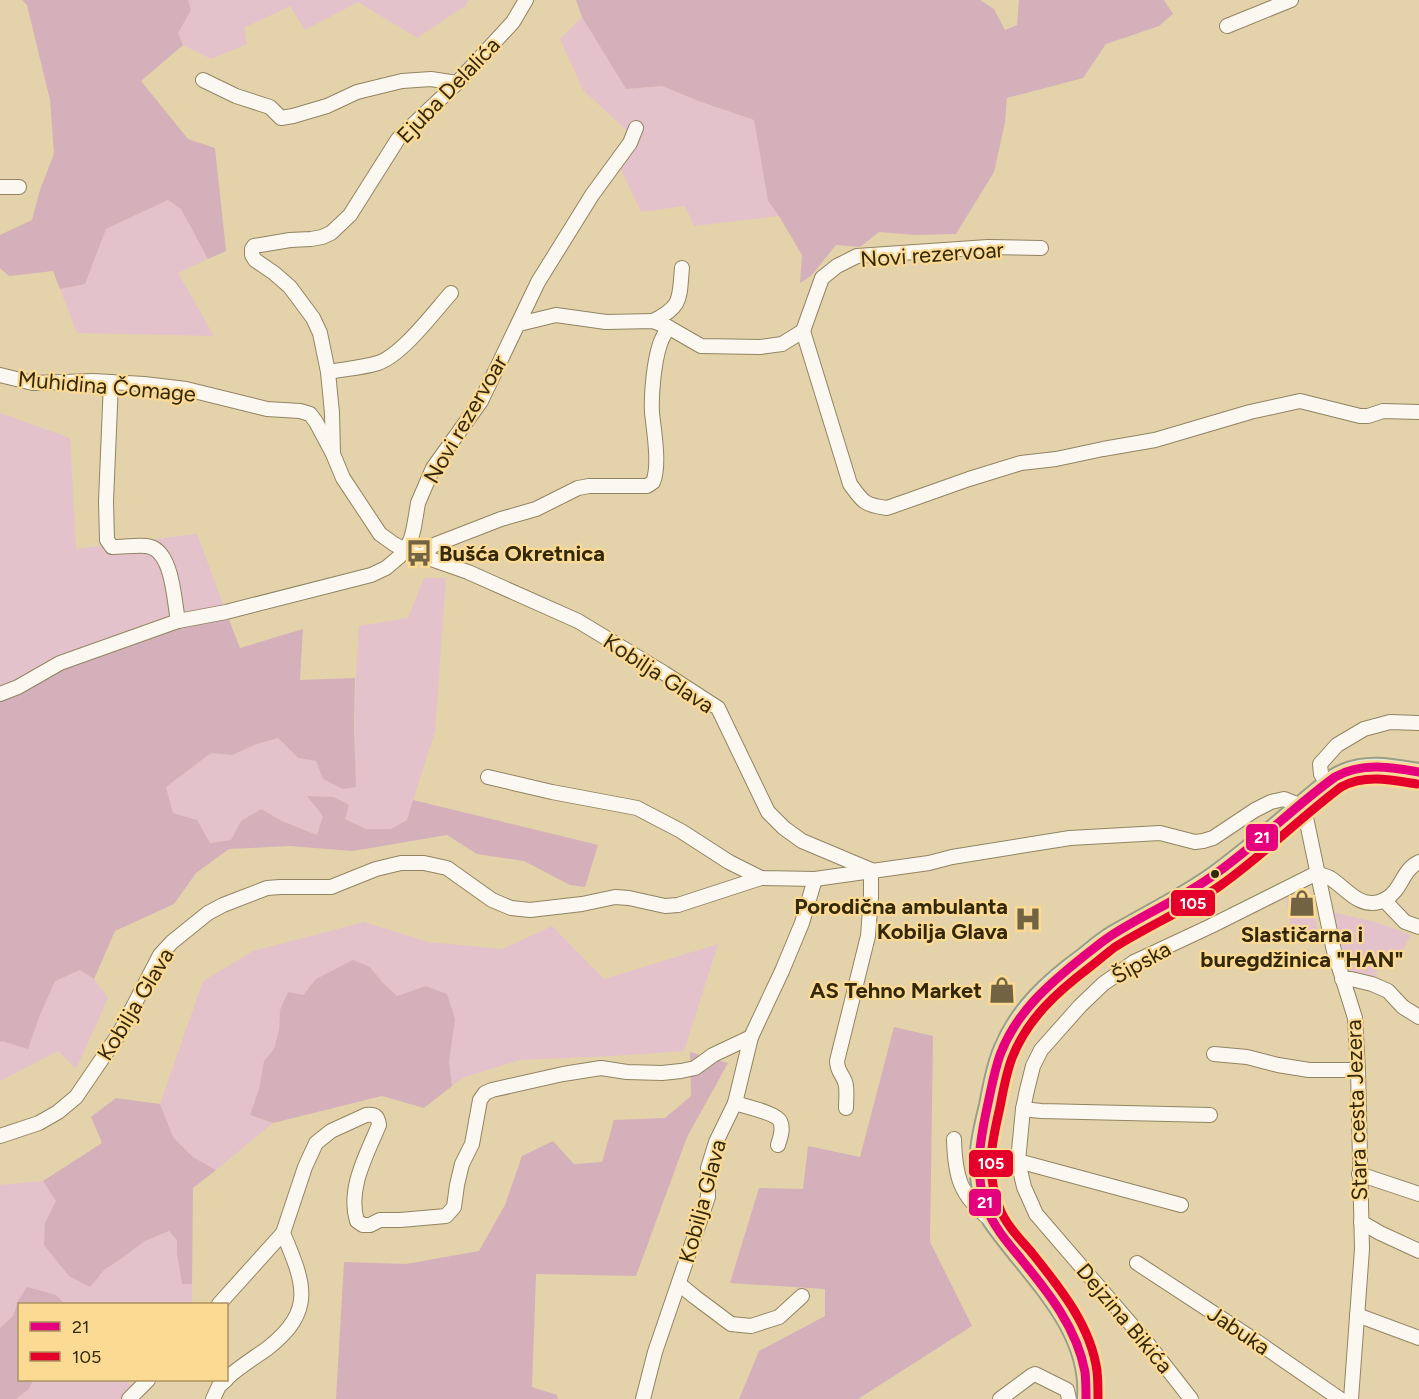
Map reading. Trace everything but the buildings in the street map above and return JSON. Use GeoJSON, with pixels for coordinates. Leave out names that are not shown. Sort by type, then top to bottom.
{"type":"FeatureCollection","features":[{"type":"Feature","properties":{"kind":"main road"},"geometry":{"type":"LineString","coordinates":[[1086,1399],[1083,1364],[1074,1334],[1056,1306],[991,1220],[984,1204],[978,1179],[980,1140],[1002,1048],[1018,1019],[1039,993],[1066,970],[1110,936],[1214,875],[1327,783],[1343,773],[1365,767],[1387,766],[1419,772]]}},
{"type":"Feature","properties":{"kind":"street","name":"Ejuba Delalića"},"geometry":{"type":"LineString","coordinates":[[405,550],[380,534],[343,478],[333,454],[328,372],[320,333],[313,318],[290,287],[255,260],[252,249],[261,244],[311,239],[331,233],[350,215],[398,139],[457,83],[513,22],[526,0]]}},
{"type":"Feature","properties":{"kind":"street"},"geometry":{"type":"LineString","coordinates":[[1227,26],[1291,0]]}},
{"type":"Feature","properties":{"kind":"street"},"geometry":{"type":"LineString","coordinates":[[203,80],[236,96],[270,107],[281,118],[327,106],[357,92],[402,81],[431,80],[457,83]]}},
{"type":"Feature","properties":{"kind":"street","name":"Novi rezervoar"},"geometry":{"type":"LineString","coordinates":[[405,550],[411,539],[418,503],[434,468],[481,401],[538,282],[592,195],[630,143],[636,128]]}},
{"type":"Feature","properties":{"kind":"street"},"geometry":{"type":"LineString","coordinates":[[0,188],[20,187]]}},
{"type":"Feature","properties":{"kind":"street","name":"Novi rezervoar"},"geometry":{"type":"LineString","coordinates":[[803,331],[822,278],[837,266],[856,256],[988,248],[1041,248]]}},
{"type":"Feature","properties":{"kind":"street"},"geometry":{"type":"LineString","coordinates":[[653,321],[668,313],[679,297],[682,267]]}},
{"type":"Feature","properties":{"kind":"street"},"geometry":{"type":"LineString","coordinates":[[328,372],[378,363],[392,357],[451,293]]}},
{"type":"Feature","properties":{"kind":"street"},"geometry":{"type":"LineString","coordinates":[[519,324],[556,315],[606,322],[653,321],[669,327],[701,346],[760,347],[782,344],[803,331],[850,484],[862,501],[874,507],[887,508],[1021,463],[1056,459],[1155,440],[1250,412],[1300,401],[1360,416],[1383,411],[1419,412]]}},
{"type":"Feature","properties":{"kind":"street"},"geometry":{"type":"LineString","coordinates":[[421,556],[434,545],[501,519],[536,509],[578,488],[647,486],[654,482],[656,467],[653,393],[661,342],[669,327]]}},
{"type":"Feature","properties":{"kind":"street","name":"Muhidina Čomage"},"geometry":{"type":"LineString","coordinates":[[0,375],[33,383],[93,381],[186,389],[267,408],[300,411],[310,414],[333,454]]}},
{"type":"Feature","properties":{"kind":"street"},"geometry":{"type":"LineString","coordinates":[[111,382],[106,501],[107,540],[112,547],[148,546],[160,552],[171,577],[178,621]]}},
{"type":"Feature","properties":{"kind":"street"},"geometry":{"type":"LineString","coordinates":[[0,694],[18,687],[60,663],[178,621],[226,612],[371,575],[386,568],[405,550]]}},
{"type":"Feature","properties":{"kind":"street","name":"Kobilja Glava"},"geometry":{"type":"LineString","coordinates":[[405,550],[468,572],[578,621],[718,708],[768,812],[802,841],[871,870]]}},
{"type":"Feature","properties":{"kind":"street"},"geometry":{"type":"LineString","coordinates":[[1327,783],[1321,774],[1320,764],[1337,745],[1364,729],[1390,722],[1419,723]]}},
{"type":"Feature","properties":{"kind":"street","name":"Kobilja Glava"},"geometry":{"type":"LineString","coordinates":[[488,777],[637,808],[761,878]]}},
{"type":"Feature","properties":{"kind":"street","name":"Kobilja Glava"},"geometry":{"type":"LineString","coordinates":[[0,1136],[39,1123],[58,1112],[76,1097],[119,1034],[160,955],[172,942],[207,913],[267,888],[331,887],[376,869],[401,863],[424,863],[447,868],[492,900],[511,908],[530,910],[582,904],[615,897],[665,906],[678,905],[761,878],[814,879],[929,863],[952,857],[1070,838],[1160,832],[1195,842],[1203,842],[1271,802],[1284,799],[1299,805]]}},
{"type":"Feature","properties":{"kind":"street","name":"Stara cesta Jezera"},"geometry":{"type":"LineString","coordinates":[[1299,805],[1305,813],[1334,951],[1355,1018],[1362,1249],[1351,1399]]}},
{"type":"Feature","properties":{"kind":"street"},"geometry":{"type":"LineString","coordinates":[[1317,873],[1329,878],[1356,899],[1372,904],[1394,893],[1406,873],[1419,862]]}},
{"type":"Feature","properties":{"kind":"street"},"geometry":{"type":"LineString","coordinates":[[846,1108],[846,1086],[837,1069],[837,1061],[868,936],[871,870]]}},
{"type":"Feature","properties":{"kind":"street","name":"Šipska"},"geometry":{"type":"LineString","coordinates":[[1058,1239],[1036,1214],[1024,1187],[1018,1161],[1023,1109],[1033,1066],[1041,1050],[1073,1013],[1103,984],[1134,962],[1317,873]]}},
{"type":"Feature","properties":{"kind":"street","name":"Kobilja Glava"},"geometry":{"type":"LineString","coordinates":[[643,1399],[655,1352],[708,1197],[707,1175],[711,1157],[735,1102],[751,1037],[802,924],[814,879]]}},
{"type":"Feature","properties":{"kind":"street"},"geometry":{"type":"LineString","coordinates":[[1384,900],[1405,922],[1419,927]]}},
{"type":"Feature","properties":{"kind":"street"},"geometry":{"type":"LineString","coordinates":[[1342,978],[1372,984],[1388,991],[1403,1007],[1419,1017]]}},
{"type":"Feature","properties":{"kind":"street"},"geometry":{"type":"LineString","coordinates":[[221,1303],[284,1233],[305,1167],[316,1143],[331,1131],[366,1115],[372,1114],[379,1120],[379,1125],[357,1176],[354,1212],[357,1221],[363,1225],[370,1225],[380,1220],[446,1216],[454,1207],[462,1164],[472,1144],[480,1100],[485,1093],[563,1074],[601,1068],[627,1072],[681,1071],[695,1068],[713,1055],[751,1037]]}},
{"type":"Feature","properties":{"kind":"street"},"geometry":{"type":"LineString","coordinates":[[1214,1054],[1247,1057],[1309,1070],[1358,1070]]}},
{"type":"Feature","properties":{"kind":"street"},"geometry":{"type":"LineString","coordinates":[[735,1102],[776,1117],[781,1122],[782,1134],[778,1146]]}},
{"type":"Feature","properties":{"kind":"street"},"geometry":{"type":"LineString","coordinates":[[1023,1109],[1210,1115]]}},
{"type":"Feature","properties":{"kind":"street"},"geometry":{"type":"LineString","coordinates":[[954,1139],[956,1168],[965,1194],[975,1207],[991,1220]]}},
{"type":"Feature","properties":{"kind":"street"},"geometry":{"type":"LineString","coordinates":[[1018,1161],[1181,1205]]}},
{"type":"Feature","properties":{"kind":"street"},"geometry":{"type":"LineString","coordinates":[[1359,1174],[1419,1194]]}},
{"type":"Feature","properties":{"kind":"street"},"geometry":{"type":"LineString","coordinates":[[1361,1222],[1419,1251]]}},
{"type":"Feature","properties":{"kind":"street"},"geometry":{"type":"LineString","coordinates":[[228,1377],[281,1337],[294,1321],[300,1308],[303,1293],[284,1233]]}},
{"type":"Feature","properties":{"kind":"street","name":"Dejzina Bikića"},"geometry":{"type":"LineString","coordinates":[[1058,1239],[1148,1344],[1191,1399]]}},
{"type":"Feature","properties":{"kind":"street","name":"Jabuka"},"geometry":{"type":"LineString","coordinates":[[1137,1263],[1340,1399]]}},
{"type":"Feature","properties":{"kind":"street"},"geometry":{"type":"LineString","coordinates":[[679,1284],[731,1324],[751,1326],[779,1317],[802,1296]]}},
{"type":"Feature","properties":{"kind":"street"},"geometry":{"type":"LineString","coordinates":[[1357,1315],[1419,1338]]}},
{"type":"Feature","properties":{"kind":"street"},"geometry":{"type":"LineString","coordinates":[[1000,1399],[1035,1374],[1067,1390],[1069,1399]]}},
{"type":"Feature","properties":{"kind":"street"},"geometry":{"type":"LineString","coordinates":[[129,1399],[147,1381]]}},
{"type":"Feature","properties":{"kind":"street"},"geometry":{"type":"LineString","coordinates":[[213,1399],[224,1381]]}},
{"type":"Feature","properties":{"kind":"shaded area"},"geometry":{"type":"Polygon","coordinates":[[[22,0],[188,0],[191,10],[178,33],[183,45],[141,81],[188,139],[215,148],[226,251],[208,259],[181,209],[168,200],[106,229],[85,284],[60,289],[53,271],[9,276],[0,268],[0,235],[32,220],[40,190],[54,154],[50,100],[27,5],[22,0]]]}},
{"type":"Feature","properties":{"kind":"shaded area"},"geometry":{"type":"Polygon","coordinates":[[[188,0],[469,0],[465,6],[417,38],[358,2],[305,30],[290,6],[244,28],[247,44],[211,59],[183,45],[178,33],[191,10],[188,0]]]}},
{"type":"Feature","properties":{"kind":"shaded area"},"geometry":{"type":"Polygon","coordinates":[[[576,0],[980,0],[994,9],[1005,30],[1017,25],[1019,0],[1164,0],[1173,14],[1159,26],[1106,44],[1083,78],[1007,98],[1005,122],[994,172],[956,234],[915,235],[879,232],[860,247],[836,245],[811,276],[800,283],[802,255],[768,201],[754,120],[662,86],[626,89],[582,17],[576,0]]]}},
{"type":"Feature","properties":{"kind":"shaded area"},"geometry":{"type":"Polygon","coordinates":[[[582,17],[626,89],[662,86],[754,120],[768,201],[779,216],[694,226],[685,206],[641,212],[620,167],[639,142],[583,90],[560,39],[582,17]]]}},
{"type":"Feature","properties":{"kind":"shaded area"},"geometry":{"type":"Polygon","coordinates":[[[168,200],[181,209],[208,259],[178,273],[214,336],[77,333],[60,289],[85,284],[106,229],[168,200]]]}},
{"type":"Feature","properties":{"kind":"shaded area"},"geometry":{"type":"Polygon","coordinates":[[[0,413],[70,438],[76,549],[197,534],[226,612],[0,694],[0,413]]]}},
{"type":"Feature","properties":{"kind":"shaded area"},"geometry":{"type":"Polygon","coordinates":[[[424,578],[446,578],[435,731],[407,820],[391,829],[366,829],[345,819],[349,805],[334,797],[308,796],[323,816],[318,835],[282,821],[261,809],[241,821],[231,840],[210,843],[197,820],[173,813],[166,787],[211,753],[232,755],[278,738],[298,758],[316,761],[356,787],[355,706],[359,626],[408,618],[424,578]]]}},
{"type":"Feature","properties":{"kind":"shaded area"},"geometry":{"type":"Polygon","coordinates":[[[226,612],[240,648],[303,629],[300,680],[355,678],[356,787],[343,789],[323,779],[316,761],[298,758],[278,738],[232,755],[211,753],[166,787],[173,813],[197,820],[210,843],[231,840],[241,821],[261,809],[282,821],[317,835],[323,816],[307,796],[334,797],[349,805],[345,819],[366,829],[391,829],[407,820],[413,800],[598,845],[585,887],[570,885],[524,861],[477,854],[447,835],[353,851],[290,846],[229,849],[196,873],[174,904],[115,931],[94,979],[80,970],[55,981],[28,1049],[0,1042],[0,694],[60,663],[226,612]]]}},
{"type":"Feature","properties":{"kind":"shaded area"},"geometry":{"type":"Polygon","coordinates":[[[1294,895],[1298,916],[1315,918],[1319,935],[1293,937],[1286,899],[1294,895]]]}},
{"type":"Feature","properties":{"kind":"shaded area"},"geometry":{"type":"Polygon","coordinates":[[[1333,912],[1378,923],[1411,935],[1400,955],[1379,952],[1376,979],[1350,974],[1346,970],[1327,914],[1333,912]]]}},
{"type":"Feature","properties":{"kind":"shaded area"},"geometry":{"type":"Polygon","coordinates":[[[364,922],[428,942],[502,949],[552,926],[604,979],[718,944],[684,1051],[520,1060],[465,1077],[452,1086],[449,1062],[455,1019],[426,986],[397,996],[370,967],[316,979],[303,995],[280,1010],[279,1030],[274,1049],[264,1061],[259,1089],[250,1115],[273,1123],[216,1170],[193,1157],[173,1137],[160,1104],[203,981],[253,951],[364,922]]]}},
{"type":"Feature","properties":{"kind":"shaded area"},"geometry":{"type":"Polygon","coordinates":[[[353,960],[370,967],[397,996],[426,986],[447,994],[455,1019],[449,1062],[452,1086],[424,1108],[382,1096],[273,1123],[250,1115],[259,1089],[264,1061],[274,1049],[279,1030],[280,1010],[288,992],[303,995],[316,979],[353,960]]]}},
{"type":"Feature","properties":{"kind":"shaded area"},"geometry":{"type":"Polygon","coordinates":[[[80,970],[94,979],[108,998],[76,1069],[58,1051],[0,1081],[0,1042],[28,1048],[55,981],[80,970]]]}},
{"type":"Feature","properties":{"kind":"shaded area"},"geometry":{"type":"Polygon","coordinates":[[[894,1027],[933,1036],[930,1242],[972,1326],[858,1399],[739,1399],[759,1351],[825,1316],[825,1289],[730,1283],[759,1188],[803,1189],[808,1146],[860,1157],[894,1027]]]}},
{"type":"Feature","properties":{"kind":"shaded area"},"geometry":{"type":"Polygon","coordinates":[[[690,1052],[728,1063],[687,1137],[636,1276],[536,1274],[532,1387],[557,1395],[558,1399],[336,1399],[344,1262],[406,1264],[479,1251],[505,1205],[522,1156],[553,1141],[574,1164],[602,1162],[614,1120],[665,1118],[691,1096],[690,1052]]]}},
{"type":"Feature","properties":{"kind":"shaded area"},"geometry":{"type":"Polygon","coordinates":[[[116,1098],[160,1104],[173,1137],[193,1157],[216,1170],[193,1188],[192,1284],[182,1284],[177,1240],[169,1231],[145,1241],[105,1269],[90,1287],[69,1276],[44,1245],[45,1223],[56,1201],[43,1181],[102,1143],[91,1117],[116,1098]]]}},
{"type":"Feature","properties":{"kind":"shaded area"},"geometry":{"type":"Polygon","coordinates":[[[43,1181],[56,1201],[46,1223],[105,1269],[145,1241],[169,1231],[177,1240],[182,1284],[192,1284],[192,1303],[64,1303],[56,1295],[18,1301],[13,1316],[0,1328],[0,1185],[43,1181]]]}},
{"type":"Feature","properties":{"kind":"shaded area"},"geometry":{"type":"Polygon","coordinates":[[[27,1287],[56,1295],[64,1303],[18,1303],[18,1381],[33,1381],[29,1389],[16,1399],[0,1399],[0,1328],[13,1316],[18,1301],[27,1287]]]}},
{"type":"Feature","properties":{"kind":"shaded area"},"geometry":{"type":"Polygon","coordinates":[[[33,1381],[128,1381],[139,1394],[137,1399],[16,1399],[29,1389],[33,1381]]]}},
{"type":"Feature","properties":{"kind":"transit line","name":"21"},"geometry":{"type":"LineString","coordinates":[[1086,1399],[1085,1372],[1068,1326],[1051,1298],[996,1227],[982,1194],[979,1169],[982,1133],[996,1068],[1007,1040],[1024,1012],[1058,977],[1084,956],[1122,929],[1211,877],[1335,777],[1355,769],[1376,767],[1419,772]]}},
{"type":"Feature","properties":{"kind":"transit line","name":"105"},"geometry":{"type":"LineString","coordinates":[[1098,1399],[1094,1354],[1081,1323],[1053,1280],[1006,1221],[992,1183],[991,1158],[994,1134],[1006,1076],[1018,1044],[1044,1007],[1078,976],[1115,947],[1221,885],[1341,787],[1369,779],[1417,784]]}},
{"type":"Feature","properties":{"kind":"place","name":"Bušća Okretnica"},"geometry":{"type":"Point","coordinates":[419,553]}},
{"type":"Feature","properties":{"kind":"place","name":"Slastičarna i buregdžinica \"HAN\""},"geometry":{"type":"Point","coordinates":[1302,903]}},
{"type":"Feature","properties":{"kind":"place","name":"Porodična ambulanta Kobilja Glava"},"geometry":{"type":"Point","coordinates":[1028,919]}},
{"type":"Feature","properties":{"kind":"place","name":"AS Tehno Market"},"geometry":{"type":"Point","coordinates":[1002,990]}}]}
